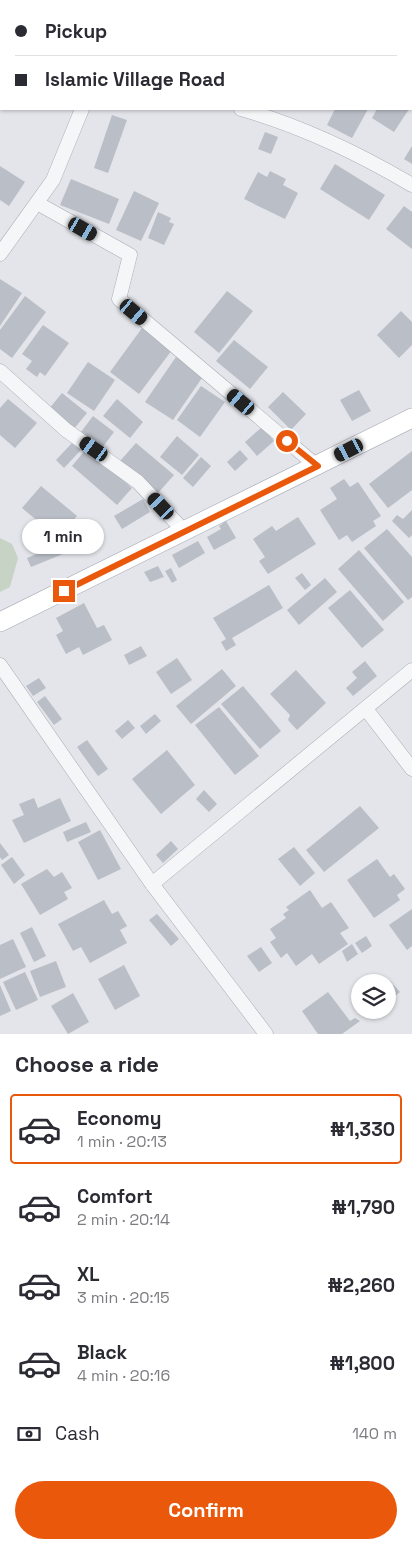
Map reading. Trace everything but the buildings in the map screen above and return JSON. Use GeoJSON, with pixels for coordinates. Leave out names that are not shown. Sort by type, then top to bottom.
{"type":"FeatureCollection","features":[{"type":"Feature","properties":{"kind":"street"},"geometry":{"type":"LineString","coordinates":[[0,254],[53,180],[82,110]]}},
{"type":"Feature","properties":{"kind":"street"},"geometry":{"type":"LineString","coordinates":[[243,110],[293,125],[343,147],[412,186]]}},
{"type":"Feature","properties":{"kind":"street"},"geometry":{"type":"LineString","coordinates":[[37,202],[130,255],[119,300],[318,466]]}},
{"type":"Feature","properties":{"kind":"street"},"geometry":{"type":"LineString","coordinates":[[0,371],[66,430],[138,482],[184,531]]}},
{"type":"Feature","properties":{"kind":"street"},"geometry":{"type":"LineString","coordinates":[[0,622],[412,418]]}},
{"type":"Feature","properties":{"kind":"street"},"geometry":{"type":"LineString","coordinates":[[0,665],[152,884],[266,1034]]}},
{"type":"Feature","properties":{"kind":"street"},"geometry":{"type":"LineString","coordinates":[[152,884],[412,670]]}},
{"type":"Feature","properties":{"kind":"street"},"geometry":{"type":"LineString","coordinates":[[366,709],[412,769]]}},
{"type":"Feature","properties":{"kind":"green space"},"geometry":{"type":"Polygon","coordinates":[[[0,538],[12,544],[18,558],[10,587],[0,592],[0,538]]]}},
{"type":"Feature","properties":{"kind":"route"},"geometry":{"type":"LineString","coordinates":[[64,591],[318,466],[287,441]]}}]}
